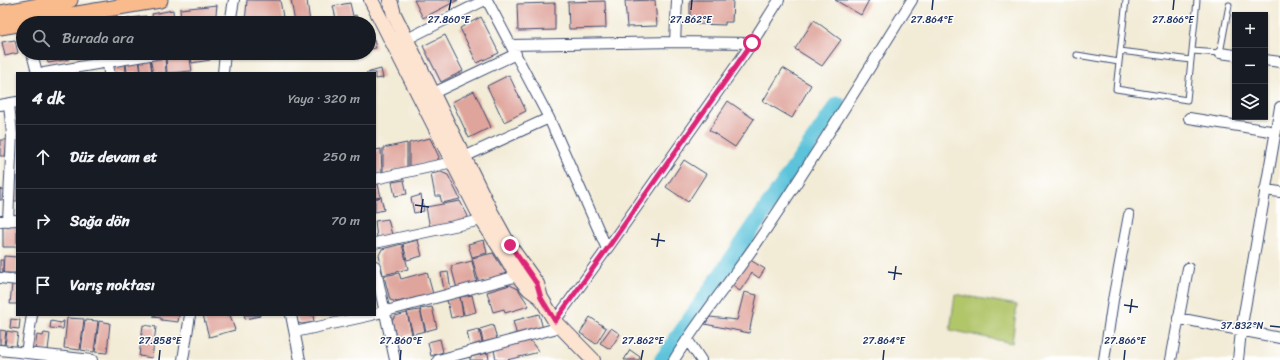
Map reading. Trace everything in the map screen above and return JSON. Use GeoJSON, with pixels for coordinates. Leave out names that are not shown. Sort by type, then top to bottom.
{"type":"FeatureCollection","features":[{"type":"Feature","properties":{"kind":"main road"},"geometry":{"type":"LineString","coordinates":[[0,13],[70,0]]}},
{"type":"Feature","properties":{"kind":"main road"},"geometry":{"type":"LineString","coordinates":[[66,16],[160,0]]}},
{"type":"Feature","properties":{"kind":"main road"},"geometry":{"type":"LineString","coordinates":[[371,0],[401,42],[458,159],[482,220],[518,276],[529,289],[541,298]]}},
{"type":"Feature","properties":{"kind":"main road"},"geometry":{"type":"LineString","coordinates":[[390,0],[401,42]]}},
{"type":"Feature","properties":{"kind":"main road"},"geometry":{"type":"LineString","coordinates":[[0,28],[16,25]]}},
{"type":"Feature","properties":{"kind":"main road"},"geometry":{"type":"LineString","coordinates":[[458,159],[510,245],[537,284],[541,298],[558,324],[585,358]]}},
{"type":"Feature","properties":{"kind":"street"},"geometry":{"type":"LineString","coordinates":[[231,16],[234,0]]}},
{"type":"Feature","properties":{"kind":"street"},"geometry":{"type":"LineString","coordinates":[[401,42],[486,0],[514,50],[548,118],[607,249]]}},
{"type":"Feature","properties":{"kind":"street"},"geometry":{"type":"LineString","coordinates":[[675,42],[677,0]]}},
{"type":"Feature","properties":{"kind":"street"},"geometry":{"type":"LineString","coordinates":[[438,360],[558,324],[607,249],[752,43],[779,0]]}},
{"type":"Feature","properties":{"kind":"street"},"geometry":{"type":"LineString","coordinates":[[674,360],[687,338],[756,244],[912,0]]}},
{"type":"Feature","properties":{"kind":"street"},"geometry":{"type":"LineString","coordinates":[[427,96],[514,50],[675,42],[752,43]]}},
{"type":"Feature","properties":{"kind":"street"},"geometry":{"type":"LineString","coordinates":[[1220,53],[1232,55]]}},
{"type":"Feature","properties":{"kind":"street"},"geometry":{"type":"LineString","coordinates":[[34,60],[37,72]]}},
{"type":"Feature","properties":{"kind":"street"},"geometry":{"type":"LineString","coordinates":[[50,72],[120,60]]}},
{"type":"Feature","properties":{"kind":"street"},"geometry":{"type":"LineString","coordinates":[[223,72],[224,60]]}},
{"type":"Feature","properties":{"kind":"street"},"geometry":{"type":"LineString","coordinates":[[1268,60],[1280,62]]}},
{"type":"Feature","properties":{"kind":"street"},"geometry":{"type":"LineString","coordinates":[[108,62],[110,72]]}},
{"type":"Feature","properties":{"kind":"street"},"geometry":{"type":"LineString","coordinates":[[8,221],[12,135],[9,104]]}},
{"type":"Feature","properties":{"kind":"street"},"geometry":{"type":"LineString","coordinates":[[1238,360],[1241,331],[1280,108]]}},
{"type":"Feature","properties":{"kind":"street"},"geometry":{"type":"LineString","coordinates":[[376,179],[458,159],[548,118]]}},
{"type":"Feature","properties":{"kind":"street"},"geometry":{"type":"LineString","coordinates":[[1189,118],[1276,132]]}},
{"type":"Feature","properties":{"kind":"street"},"geometry":{"type":"LineString","coordinates":[[1265,190],[1280,192]]}},
{"type":"Feature","properties":{"kind":"street"},"geometry":{"type":"LineString","coordinates":[[1104,360],[1113,300],[1130,215]]}},
{"type":"Feature","properties":{"kind":"street"},"geometry":{"type":"LineString","coordinates":[[376,243],[482,220]]}},
{"type":"Feature","properties":{"kind":"street"},"geometry":{"type":"LineString","coordinates":[[1171,360],[1188,268]]}},
{"type":"Feature","properties":{"kind":"street"},"geometry":{"type":"LineString","coordinates":[[376,275],[380,313],[395,360]]}},
{"type":"Feature","properties":{"kind":"street"},"geometry":{"type":"LineString","coordinates":[[380,313],[518,276]]}},
{"type":"Feature","properties":{"kind":"street"},"geometry":{"type":"LineString","coordinates":[[0,278],[16,280]]}},
{"type":"Feature","properties":{"kind":"street"},"geometry":{"type":"LineString","coordinates":[[26,353],[32,316]]}},
{"type":"Feature","properties":{"kind":"street"},"geometry":{"type":"LineString","coordinates":[[183,360],[190,316]]}},
{"type":"Feature","properties":{"kind":"street"},"geometry":{"type":"LineString","coordinates":[[291,316],[300,360]]}},
{"type":"Feature","properties":{"kind":"street"},"geometry":{"type":"LineString","coordinates":[[295,332],[367,316]]}},
{"type":"Feature","properties":{"kind":"street"},"geometry":{"type":"LineString","coordinates":[[1178,318],[1280,338]]}},
{"type":"Feature","properties":{"kind":"street"},"geometry":{"type":"LineString","coordinates":[[687,338],[701,360]]}},
{"type":"Feature","properties":{"kind":"street"},"geometry":{"type":"LineString","coordinates":[[0,350],[92,360]]}},
{"type":"Feature","properties":{"kind":"lane"},"geometry":{"type":"LineString","coordinates":[[1126,0],[1116,89],[1187,100],[1197,0]]}},
{"type":"Feature","properties":{"kind":"lane"},"geometry":{"type":"LineString","coordinates":[[1192,51],[1220,53],[1229,5]]}},
{"type":"Feature","properties":{"kind":"lane"},"geometry":{"type":"LineString","coordinates":[[1120,51],[1191,60]]}},
{"type":"Feature","properties":{"kind":"lane"},"geometry":{"type":"LineString","coordinates":[[1077,56],[1119,62]]}},
{"type":"Feature","properties":{"kind":"green space"},"geometry":{"type":"Polygon","coordinates":[[[955,294],[1017,305],[1012,343],[950,330],[955,294]]]}},
{"type":"Feature","properties":{"kind":"building"},"geometry":{"type":"Polygon","coordinates":[[[247,0],[280,0],[283,16],[246,16],[247,0]]]}},
{"type":"Feature","properties":{"kind":"building"},"geometry":{"type":"Polygon","coordinates":[[[291,0],[307,0],[309,16],[294,16],[291,0]]]}},
{"type":"Feature","properties":{"kind":"building"},"geometry":{"type":"Polygon","coordinates":[[[414,0],[458,0],[423,18],[414,0]]]}},
{"type":"Feature","properties":{"kind":"building"},"geometry":{"type":"Polygon","coordinates":[[[655,0],[657,26],[627,27],[625,1],[655,0]]]}},
{"type":"Feature","properties":{"kind":"building"},"geometry":{"type":"Polygon","coordinates":[[[690,0],[733,0],[732,22],[725,22],[725,25],[696,24],[696,21],[690,20],[690,0]]]}},
{"type":"Feature","properties":{"kind":"building"},"geometry":{"type":"Polygon","coordinates":[[[835,0],[869,0],[861,15],[835,0]]]}},
{"type":"Feature","properties":{"kind":"building"},"geometry":{"type":"Polygon","coordinates":[[[605,1],[606,28],[569,29],[568,2],[605,1]]]}},
{"type":"Feature","properties":{"kind":"building"},"geometry":{"type":"Polygon","coordinates":[[[350,3],[353,16],[335,16],[333,6],[350,3]]]}},
{"type":"Feature","properties":{"kind":"building"},"geometry":{"type":"Polygon","coordinates":[[[555,3],[555,30],[518,31],[517,4],[555,3]]]}},
{"type":"Feature","properties":{"kind":"building"},"geometry":{"type":"Polygon","coordinates":[[[217,5],[216,16],[180,16],[180,9],[217,5]]]}},
{"type":"Feature","properties":{"kind":"building"},"geometry":{"type":"Polygon","coordinates":[[[173,10],[173,16],[152,16],[152,14],[173,10]]]}},
{"type":"Feature","properties":{"kind":"building"},"geometry":{"type":"Polygon","coordinates":[[[481,17],[499,53],[477,63],[460,28],[481,17]]]}},
{"type":"Feature","properties":{"kind":"building"},"geometry":{"type":"Polygon","coordinates":[[[814,20],[841,40],[822,66],[795,49],[814,20]]]}},
{"type":"Feature","properties":{"kind":"building"},"geometry":{"type":"Polygon","coordinates":[[[445,35],[463,71],[441,82],[423,46],[445,35]]]}},
{"type":"Feature","properties":{"kind":"building"},"geometry":{"type":"Polygon","coordinates":[[[15,40],[16,53],[5,56],[2,42],[15,40]]]}},
{"type":"Feature","properties":{"kind":"building"},"geometry":{"type":"Polygon","coordinates":[[[47,60],[64,60],[48,63],[47,60]]]}},
{"type":"Feature","properties":{"kind":"building"},"geometry":{"type":"Polygon","coordinates":[[[139,60],[141,72],[127,72],[126,62],[139,60]]]}},
{"type":"Feature","properties":{"kind":"building"},"geometry":{"type":"Polygon","coordinates":[[[140,60],[150,60],[152,72],[141,72],[140,60]]]}},
{"type":"Feature","properties":{"kind":"building"},"geometry":{"type":"Polygon","coordinates":[[[150,60],[165,60],[166,72],[153,72],[150,60]]]}},
{"type":"Feature","properties":{"kind":"building"},"geometry":{"type":"Polygon","coordinates":[[[166,60],[190,60],[192,71],[167,72],[166,60]]]}},
{"type":"Feature","properties":{"kind":"building"},"geometry":{"type":"Polygon","coordinates":[[[191,60],[210,60],[192,63],[191,60]]]}},
{"type":"Feature","properties":{"kind":"building"},"geometry":{"type":"Polygon","coordinates":[[[125,62],[126,72],[113,72],[112,68],[115,64],[125,62]]]}},
{"type":"Feature","properties":{"kind":"building"},"geometry":{"type":"Polygon","coordinates":[[[783,68],[811,85],[792,118],[763,101],[783,68]]]}},
{"type":"Feature","properties":{"kind":"building"},"geometry":{"type":"Polygon","coordinates":[[[381,69],[383,78],[376,79],[376,72],[370,72],[381,69]]]}},
{"type":"Feature","properties":{"kind":"building"},"geometry":{"type":"Polygon","coordinates":[[[509,75],[526,111],[504,122],[487,86],[509,75]]]}},
{"type":"Feature","properties":{"kind":"building"},"geometry":{"type":"Polygon","coordinates":[[[474,91],[491,127],[469,138],[452,102],[474,91]]]}},
{"type":"Feature","properties":{"kind":"building"},"geometry":{"type":"Polygon","coordinates":[[[728,101],[754,119],[735,147],[709,130],[728,101]]]}},
{"type":"Feature","properties":{"kind":"building"},"geometry":{"type":"Polygon","coordinates":[[[430,138],[439,157],[437,161],[409,167],[409,143],[430,138]]]}},
{"type":"Feature","properties":{"kind":"building"},"geometry":{"type":"Polygon","coordinates":[[[0,140],[7,140],[5,156],[0,156],[0,140]]]}},
{"type":"Feature","properties":{"kind":"building"},"geometry":{"type":"Polygon","coordinates":[[[407,143],[407,168],[383,173],[383,148],[407,143]]]}},
{"type":"Feature","properties":{"kind":"building"},"geometry":{"type":"Polygon","coordinates":[[[381,149],[382,173],[376,174],[376,150],[381,149]]]}},
{"type":"Feature","properties":{"kind":"building"},"geometry":{"type":"Polygon","coordinates":[[[684,160],[706,174],[688,202],[666,187],[684,160]]]}},
{"type":"Feature","properties":{"kind":"building"},"geometry":{"type":"Polygon","coordinates":[[[441,172],[448,175],[460,199],[442,203],[440,196],[435,196],[431,174],[441,172]]]}},
{"type":"Feature","properties":{"kind":"building"},"geometry":{"type":"Polygon","coordinates":[[[15,176],[16,176],[16,201],[14,201],[15,176]]]}},
{"type":"Feature","properties":{"kind":"building"},"geometry":{"type":"Polygon","coordinates":[[[404,180],[407,194],[395,196],[392,182],[404,180]]]}},
{"type":"Feature","properties":{"kind":"building"},"geometry":{"type":"Polygon","coordinates":[[[376,184],[378,184],[381,197],[376,198],[376,184]]]}},
{"type":"Feature","properties":{"kind":"building"},"geometry":{"type":"Polygon","coordinates":[[[0,189],[3,190],[2,200],[0,200],[0,189]]]}},
{"type":"Feature","properties":{"kind":"building"},"geometry":{"type":"Polygon","coordinates":[[[421,195],[424,211],[414,213],[411,198],[421,195]]]}},
{"type":"Feature","properties":{"kind":"building"},"geometry":{"type":"Polygon","coordinates":[[[381,197],[384,210],[376,212],[376,199],[381,197]]]}},
{"type":"Feature","properties":{"kind":"building"},"geometry":{"type":"Polygon","coordinates":[[[460,201],[468,216],[465,221],[430,228],[426,207],[460,201]]]}},
{"type":"Feature","properties":{"kind":"building"},"geometry":{"type":"Polygon","coordinates":[[[388,219],[392,235],[377,238],[376,221],[388,219]]]}},
{"type":"Feature","properties":{"kind":"building"},"geometry":{"type":"Polygon","coordinates":[[[3,225],[16,225],[16,247],[3,247],[3,225]]]}},
{"type":"Feature","properties":{"kind":"building"},"geometry":{"type":"Polygon","coordinates":[[[418,240],[422,256],[407,260],[403,244],[418,240]]]}},
{"type":"Feature","properties":{"kind":"building"},"geometry":{"type":"Polygon","coordinates":[[[484,240],[487,253],[472,257],[468,244],[484,240]]]}},
{"type":"Feature","properties":{"kind":"building"},"geometry":{"type":"Polygon","coordinates":[[[402,244],[408,269],[383,275],[379,255],[382,249],[402,244]]]}},
{"type":"Feature","properties":{"kind":"building"},"geometry":{"type":"Polygon","coordinates":[[[493,253],[507,275],[479,283],[472,258],[493,253]]]}},
{"type":"Feature","properties":{"kind":"building"},"geometry":{"type":"Polygon","coordinates":[[[4,256],[16,257],[16,273],[3,273],[4,256]]]}},
{"type":"Feature","properties":{"kind":"building"},"geometry":{"type":"Polygon","coordinates":[[[747,258],[765,269],[759,278],[752,273],[740,291],[731,285],[747,258]]]}},
{"type":"Feature","properties":{"kind":"building"},"geometry":{"type":"Polygon","coordinates":[[[0,260],[3,260],[3,273],[0,272],[0,260]]]}},
{"type":"Feature","properties":{"kind":"building"},"geometry":{"type":"Polygon","coordinates":[[[472,261],[477,283],[457,289],[451,266],[472,261]]]}},
{"type":"Feature","properties":{"kind":"building"},"geometry":{"type":"Polygon","coordinates":[[[427,272],[433,294],[397,302],[390,300],[384,276],[399,273],[401,279],[427,272]]]}},
{"type":"Feature","properties":{"kind":"building"},"geometry":{"type":"Polygon","coordinates":[[[448,272],[451,289],[444,290],[441,273],[448,272]]]}},
{"type":"Feature","properties":{"kind":"building"},"geometry":{"type":"Polygon","coordinates":[[[12,284],[16,285],[16,304],[10,304],[12,284]]]}},
{"type":"Feature","properties":{"kind":"building"},"geometry":{"type":"Polygon","coordinates":[[[510,285],[518,289],[529,306],[505,313],[504,309],[493,312],[487,292],[510,285]]]}},
{"type":"Feature","properties":{"kind":"building"},"geometry":{"type":"Polygon","coordinates":[[[744,292],[757,295],[749,333],[705,324],[710,317],[737,320],[744,292]]]}},
{"type":"Feature","properties":{"kind":"building"},"geometry":{"type":"Polygon","coordinates":[[[472,295],[476,312],[464,315],[460,297],[472,295]]]}},
{"type":"Feature","properties":{"kind":"building"},"geometry":{"type":"Polygon","coordinates":[[[460,297],[463,315],[451,318],[447,300],[460,297]]]}},
{"type":"Feature","properties":{"kind":"building"},"geometry":{"type":"Polygon","coordinates":[[[432,307],[437,328],[426,331],[420,309],[432,307]]]}},
{"type":"Feature","properties":{"kind":"building"},"geometry":{"type":"Polygon","coordinates":[[[420,310],[425,331],[413,334],[407,312],[420,310]]]}},
{"type":"Feature","properties":{"kind":"building"},"geometry":{"type":"Polygon","coordinates":[[[407,313],[412,334],[407,335],[408,339],[397,342],[392,321],[395,316],[407,313]]]}},
{"type":"Feature","properties":{"kind":"building"},"geometry":{"type":"Polygon","coordinates":[[[539,314],[543,329],[517,336],[513,321],[539,314]]]}},
{"type":"Feature","properties":{"kind":"building"},"geometry":{"type":"Polygon","coordinates":[[[179,316],[178,322],[161,320],[161,318],[154,317],[179,316]]]}},
{"type":"Feature","properties":{"kind":"building"},"geometry":{"type":"Polygon","coordinates":[[[203,316],[230,316],[235,330],[209,337],[203,316]]]}},
{"type":"Feature","properties":{"kind":"building"},"geometry":{"type":"Polygon","coordinates":[[[244,316],[260,316],[245,319],[244,316]]]}},
{"type":"Feature","properties":{"kind":"building"},"geometry":{"type":"Polygon","coordinates":[[[296,316],[313,316],[314,322],[302,324],[298,323],[296,316]]]}},
{"type":"Feature","properties":{"kind":"building"},"geometry":{"type":"Polygon","coordinates":[[[590,317],[606,328],[596,344],[580,333],[590,317]]]}},
{"type":"Feature","properties":{"kind":"building"},"geometry":{"type":"Polygon","coordinates":[[[67,318],[84,319],[80,350],[64,348],[67,318]]]}},
{"type":"Feature","properties":{"kind":"building"},"geometry":{"type":"Polygon","coordinates":[[[11,319],[20,320],[19,329],[10,328],[11,319]]]}},
{"type":"Feature","properties":{"kind":"building"},"geometry":{"type":"Polygon","coordinates":[[[85,320],[98,321],[94,352],[81,350],[85,320]]]}},
{"type":"Feature","properties":{"kind":"building"},"geometry":{"type":"Polygon","coordinates":[[[51,321],[61,323],[64,321],[63,329],[50,328],[51,321]]]}},
{"type":"Feature","properties":{"kind":"building"},"geometry":{"type":"Polygon","coordinates":[[[99,321],[110,323],[107,353],[95,352],[99,321]]]}},
{"type":"Feature","properties":{"kind":"building"},"geometry":{"type":"Polygon","coordinates":[[[143,325],[156,327],[152,358],[139,356],[143,325]]]}},
{"type":"Feature","properties":{"kind":"building"},"geometry":{"type":"Polygon","coordinates":[[[493,325],[497,339],[483,342],[480,329],[493,325]]]}},
{"type":"Feature","properties":{"kind":"building"},"geometry":{"type":"Polygon","coordinates":[[[611,328],[620,334],[610,349],[600,343],[611,328]]]}},
{"type":"Feature","properties":{"kind":"building"},"geometry":{"type":"Polygon","coordinates":[[[479,329],[482,342],[470,346],[467,332],[479,329]]]}},
{"type":"Feature","properties":{"kind":"building"},"geometry":{"type":"Polygon","coordinates":[[[0,330],[6,331],[4,345],[0,344],[0,330]]]}},
{"type":"Feature","properties":{"kind":"building"},"geometry":{"type":"Polygon","coordinates":[[[7,331],[18,333],[16,347],[5,345],[7,331]]]}},
{"type":"Feature","properties":{"kind":"building"},"geometry":{"type":"Polygon","coordinates":[[[44,333],[50,334],[48,350],[35,349],[37,335],[43,336],[44,333]]]}},
{"type":"Feature","properties":{"kind":"building"},"geometry":{"type":"Polygon","coordinates":[[[440,339],[443,352],[431,356],[428,342],[440,339]]]}},
{"type":"Feature","properties":{"kind":"building"},"geometry":{"type":"Polygon","coordinates":[[[529,339],[539,352],[507,360],[496,360],[494,350],[529,339]]]}},
{"type":"Feature","properties":{"kind":"building"},"geometry":{"type":"Polygon","coordinates":[[[630,350],[640,357],[639,360],[624,360],[630,350]]]}},
{"type":"Feature","properties":{"kind":"building"},"geometry":{"type":"Polygon","coordinates":[[[488,353],[489,360],[470,360],[470,357],[488,353]]]}},
{"type":"Feature","properties":{"kind":"waterway"},"geometry":{"type":"LineString","coordinates":[[662,360],[838,104]]}},
{"type":"Feature","properties":{"kind":"route"},"geometry":{"type":"LineString","coordinates":[[510,245],[537,284],[541,298],[555,321],[752,43]]}}]}
